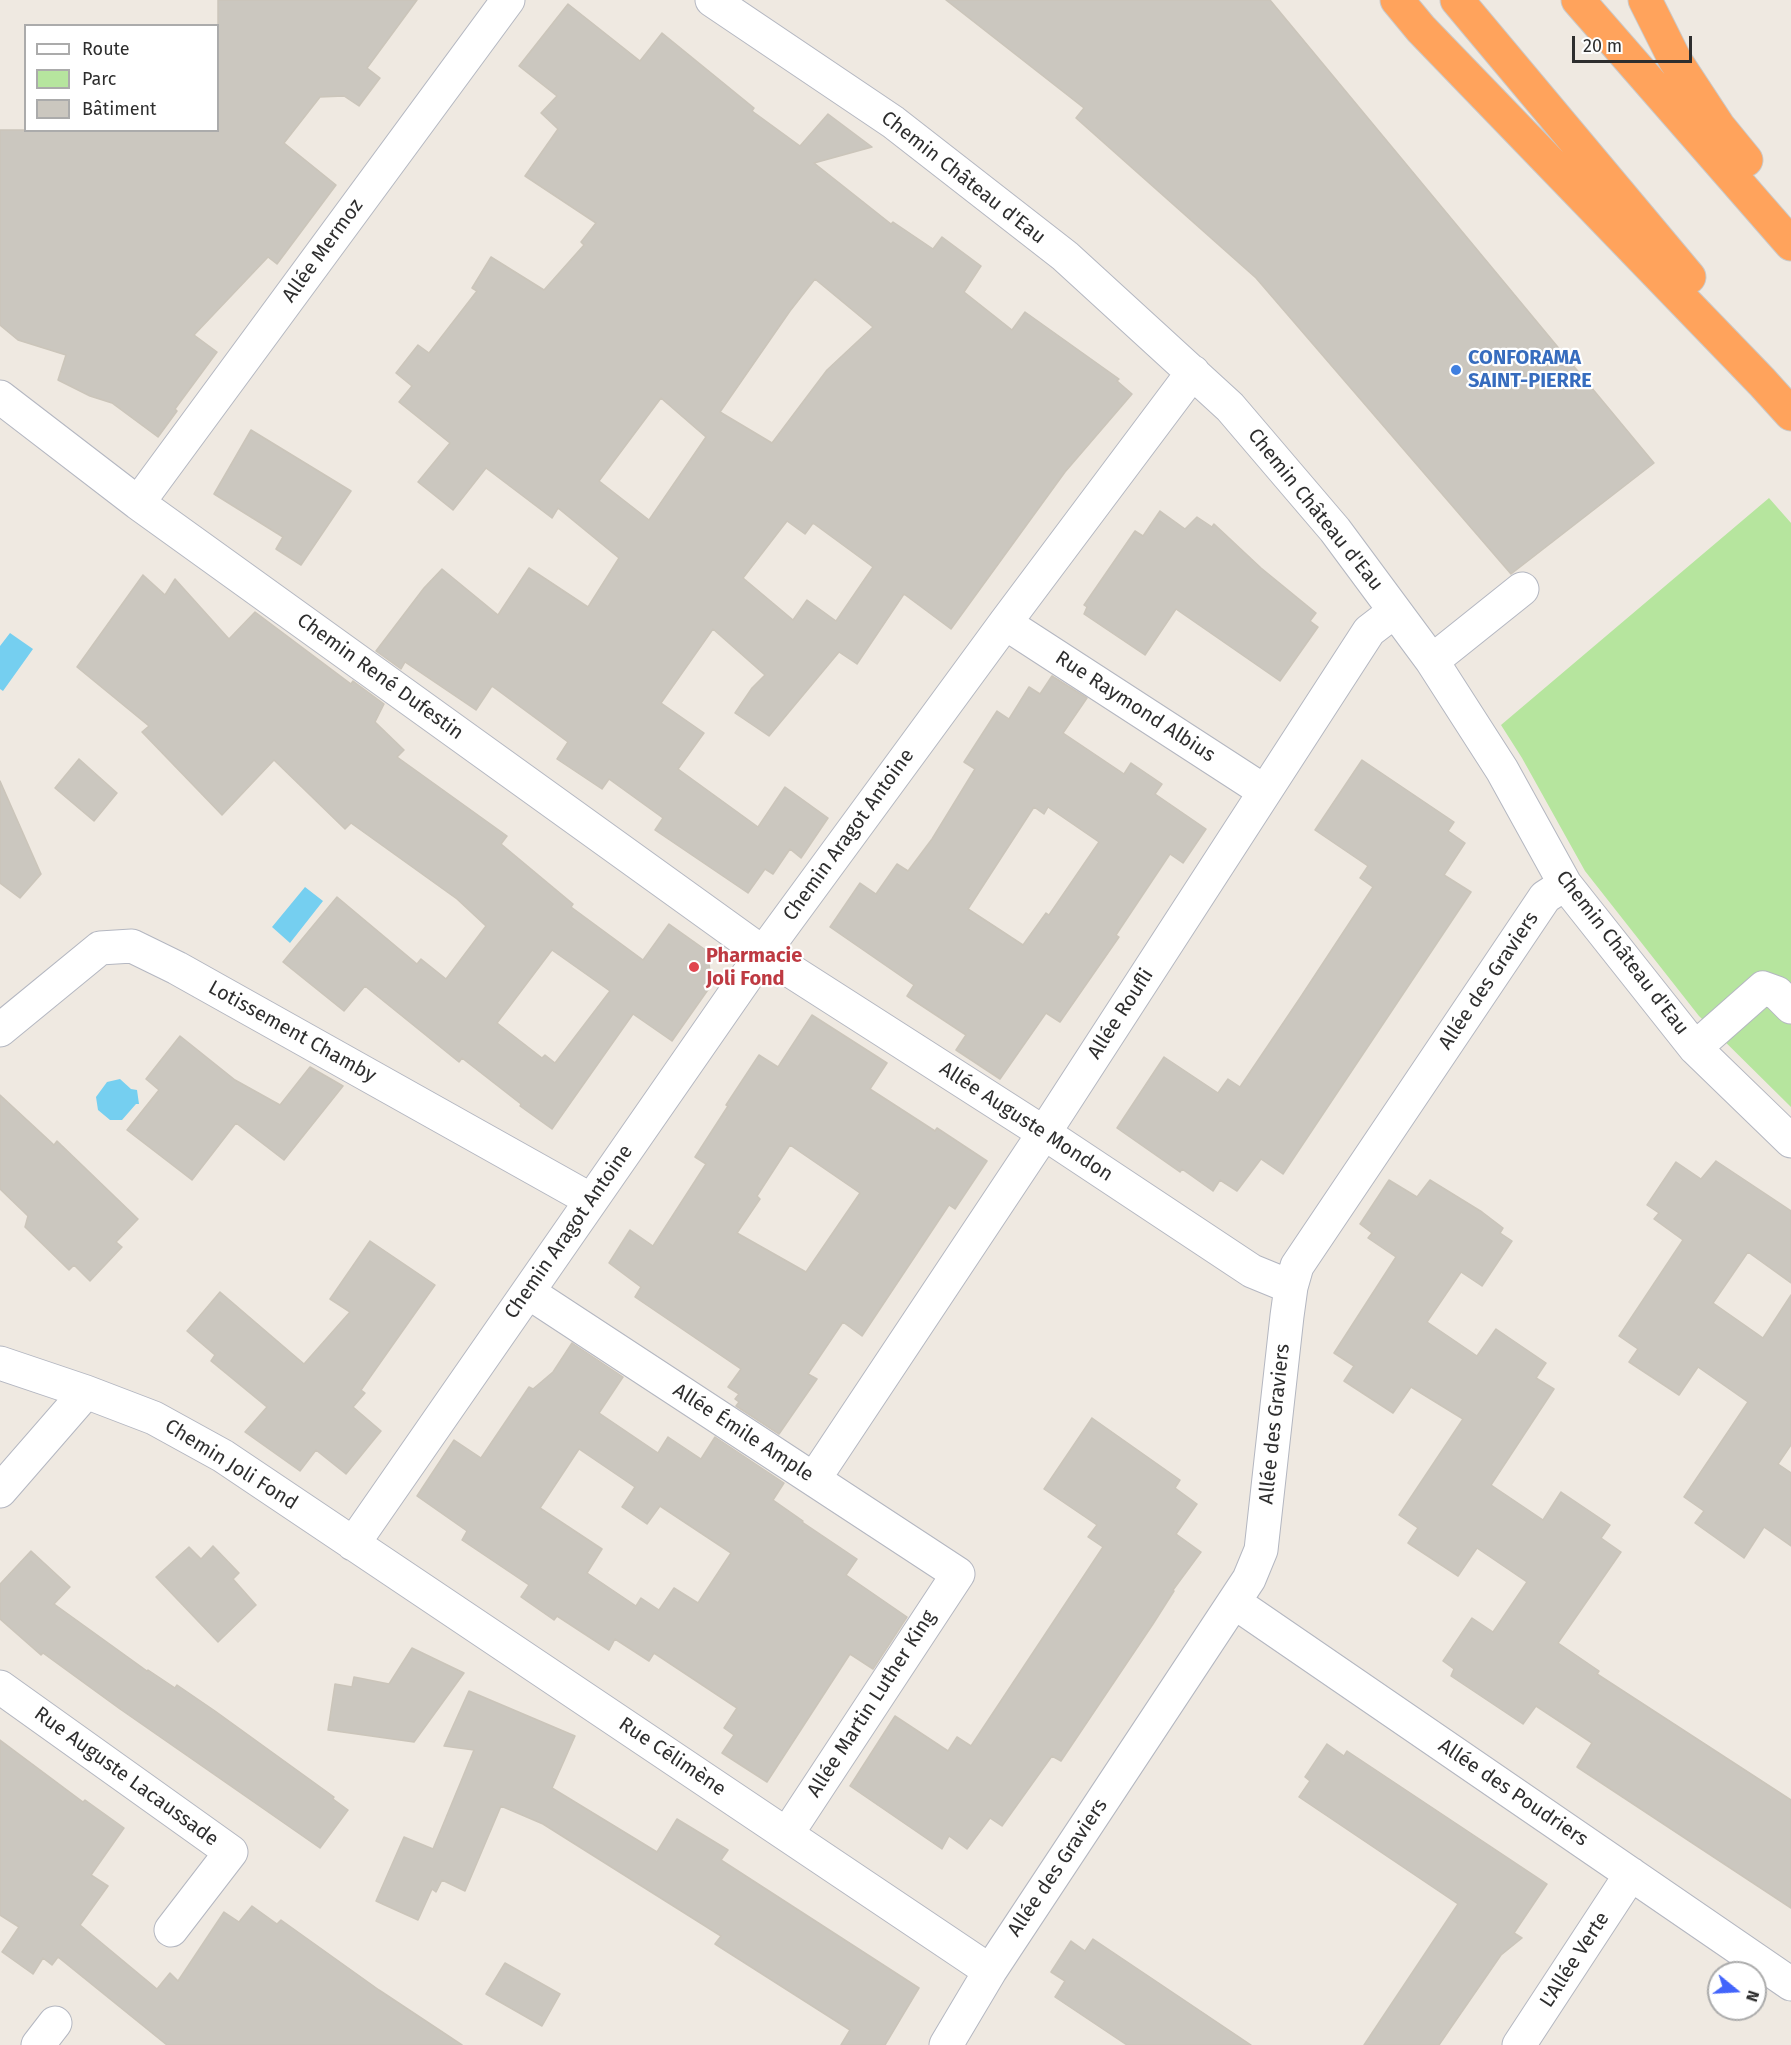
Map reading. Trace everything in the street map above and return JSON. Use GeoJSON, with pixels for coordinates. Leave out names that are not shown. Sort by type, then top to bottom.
{"type":"FeatureCollection","features":[{"type":"Feature","properties":{"kind":"highway"},"geometry":{"type":"LineString","coordinates":[[1397,0],[1421,29],[1791,414]]}},
{"type":"Feature","properties":{"kind":"highway"},"geometry":{"type":"LineString","coordinates":[[1457,0],[1791,399]]}},
{"type":"Feature","properties":{"kind":"highway"},"geometry":{"type":"LineString","coordinates":[[1578,0],[1791,244]]}},
{"type":"Feature","properties":{"kind":"highway"},"geometry":{"type":"LineString","coordinates":[[1645,0],[1675,60],[1719,127],[1791,215]]}},
{"type":"Feature","properties":{"kind":"street","name":"Allée Mermoz"},"geometry":{"type":"LineString","coordinates":[[138,502],[508,0]]}},
{"type":"Feature","properties":{"kind":"street","name":"Chemin Château d'Eau"},"geometry":{"type":"LineString","coordinates":[[712,0],[893,122],[1065,256],[1230,406],[1335,530],[1432,661],[1502,770],[1565,884],[1695,1048],[1791,1141]]}},
{"type":"Feature","properties":{"kind":"street","name":"Chemin Aragot Antoine"},"geometry":{"type":"LineString","coordinates":[[353,1544],[763,953],[1193,372]]}},
{"type":"Feature","properties":{"kind":"street","name":"Chemin René Dufestin"},"geometry":{"type":"LineString","coordinates":[[0,397],[138,502],[763,953]]}},
{"type":"Feature","properties":{"kind":"street"},"geometry":{"type":"LineString","coordinates":[[1432,661],[1522,589]]}},
{"type":"Feature","properties":{"kind":"street","name":"Allée Roufli"},"geometry":{"type":"LineString","coordinates":[[814,1479],[1044,1133],[1369,631],[1395,611]]}},
{"type":"Feature","properties":{"kind":"street","name":"Rue Raymond Albius"},"geometry":{"type":"LineString","coordinates":[[1005,623],[1264,791]]}},
{"type":"Feature","properties":{"kind":"street","name":"Allée des Graviers"},"geometry":{"type":"LineString","coordinates":[[946,2045],[990,1971],[1249,1579],[1261,1550],[1291,1287],[1297,1266],[1545,897],[1565,884]]}},
{"type":"Feature","properties":{"kind":"street","name":"Lotissement Chamby"},"geometry":{"type":"LineString","coordinates":[[0,1030],[100,948],[132,946],[177,968],[591,1200]]}},
{"type":"Feature","properties":{"kind":"street","name":"Allée Auguste Mondon"},"geometry":{"type":"LineString","coordinates":[[763,953],[1044,1133],[1252,1271],[1291,1287]]}},
{"type":"Feature","properties":{"kind":"street"},"geometry":{"type":"LineString","coordinates":[[1695,1048],[1763,988],[1777,993],[1791,1007]]}},
{"type":"Feature","properties":{"kind":"street","name":"Allée Émile Ample"},"geometry":{"type":"LineString","coordinates":[[528,1292],[958,1574]]}},
{"type":"Feature","properties":{"kind":"street","name":"Chemin Joli Fond"},"geometry":{"type":"LineString","coordinates":[[0,1363],[154,1418],[223,1456],[353,1544]]}},
{"type":"Feature","properties":{"kind":"street"},"geometry":{"type":"LineString","coordinates":[[0,1491],[86,1392]]}},
{"type":"Feature","properties":{"kind":"street","name":"Rue Célimène"},"geometry":{"type":"LineString","coordinates":[[353,1544],[990,1971]]}},
{"type":"Feature","properties":{"kind":"street","name":"Allée Martin Luther King"},"geometry":{"type":"LineString","coordinates":[[787,1834],[958,1574]]}},
{"type":"Feature","properties":{"kind":"street","name":"Allée des Poudriers"},"geometry":{"type":"LineString","coordinates":[[1234,1602],[1791,1984]]}},
{"type":"Feature","properties":{"kind":"street","name":"Rue Auguste Lacaussade"},"geometry":{"type":"LineString","coordinates":[[0,1687],[231,1852],[171,1930]]}},
{"type":"Feature","properties":{"kind":"street","name":"L'Allée Verte"},"geometry":{"type":"LineString","coordinates":[[1519,2045],[1631,1874]]}},
{"type":"Feature","properties":{"kind":"green space"},"geometry":{"type":"Polygon","coordinates":[[[1769,498],[1791,523],[1791,1107],[1699,1016],[1585,871],[1501,725],[1769,498]]]}},
{"type":"Feature","properties":{"kind":"water"},"geometry":{"type":"Polygon","coordinates":[[[10,633],[33,649],[3,691],[0,689],[0,646],[10,633]]]}},
{"type":"Feature","properties":{"kind":"water"},"geometry":{"type":"Polygon","coordinates":[[[305,887],[323,901],[290,943],[272,927],[305,887]]]}},
{"type":"Feature","properties":{"kind":"water"},"geometry":{"type":"Polygon","coordinates":[[[120,1079],[131,1089],[137,1090],[139,1104],[136,1104],[122,1120],[110,1120],[98,1110],[96,1097],[107,1082],[120,1079]]]}},
{"type":"Feature","properties":{"kind":"building"},"geometry":{"type":"Polygon","coordinates":[[[218,0],[417,0],[367,68],[380,78],[359,106],[344,96],[320,97],[284,143],[336,185],[277,264],[268,257],[194,335],[217,352],[175,409],[177,411],[158,437],[112,403],[90,396],[58,380],[66,355],[18,340],[0,325],[0,130],[219,132],[218,0]]]}},
{"type":"Feature","properties":{"kind":"building","name":"CONFORAMA SAINT-PIERRE"},"geometry":{"type":"Polygon","coordinates":[[[946,0],[1270,0],[1654,463],[1511,574],[1256,278],[1076,118],[1084,108],[946,0]]]}},
{"type":"Feature","properties":{"kind":"building"},"geometry":{"type":"Polygon","coordinates":[[[568,4],[640,61],[662,33],[754,108],[752,111],[800,146],[828,114],[872,147],[814,163],[891,224],[893,222],[933,249],[942,237],[981,266],[964,292],[1012,330],[1025,312],[1119,379],[1117,381],[1132,394],[1065,472],[951,629],[904,594],[857,664],[839,652],[769,736],[735,713],[752,688],[765,675],[713,629],[661,703],[704,733],[678,769],[758,827],[785,787],[828,818],[801,858],[790,849],[773,874],[765,869],[748,893],[655,830],[663,818],[609,779],[602,789],[557,759],[568,742],[492,686],[476,710],[405,662],[401,669],[376,651],[424,588],[442,569],[498,615],[529,568],[588,607],[619,558],[558,508],[552,518],[486,468],[453,510],[418,482],[450,443],[399,402],[412,386],[396,373],[418,345],[429,353],[477,291],[472,288],[491,257],[544,290],[584,245],[581,242],[596,223],[525,176],[558,129],[541,113],[557,96],[519,66],[568,4]],[[815,279],[720,412],[772,443],[827,370],[873,327],[815,279]],[[661,398],[599,481],[649,520],[706,437],[661,398]],[[787,521],[743,578],[793,620],[807,600],[836,621],[873,567],[813,523],[805,534],[787,521]]]}},
{"type":"Feature","properties":{"kind":"building"},"geometry":{"type":"Polygon","coordinates":[[[251,430],[351,491],[301,565],[276,549],[283,537],[214,494],[251,430]]]}},
{"type":"Feature","properties":{"kind":"building"},"geometry":{"type":"Polygon","coordinates":[[[1160,511],[1185,529],[1197,517],[1212,527],[1214,524],[1261,568],[1316,613],[1310,621],[1318,627],[1280,681],[1176,609],[1145,655],[1084,614],[1087,607],[1084,605],[1135,531],[1143,536],[1160,511]]]}},
{"type":"Feature","properties":{"kind":"building"},"geometry":{"type":"Polygon","coordinates":[[[143,575],[165,595],[175,579],[229,639],[255,612],[351,684],[353,681],[384,704],[375,722],[404,750],[397,757],[507,836],[501,844],[573,904],[571,907],[643,960],[669,924],[707,951],[712,984],[672,1041],[633,1014],[552,1129],[462,1058],[459,1062],[365,986],[344,1011],[283,962],[337,897],[417,964],[421,959],[446,979],[486,926],[457,899],[351,823],[345,829],[274,760],[222,815],[142,732],[149,726],[77,667],[143,575]],[[552,950],[497,1023],[542,1058],[545,1055],[555,1063],[610,991],[552,950]]]}},
{"type":"Feature","properties":{"kind":"building"},"geometry":{"type":"Polygon","coordinates":[[[1052,676],[1087,698],[1063,733],[1124,774],[1131,763],[1162,784],[1155,794],[1206,829],[1183,863],[1170,854],[1116,935],[1119,937],[1060,1022],[1046,1013],[1000,1079],[956,1050],[966,1035],[907,996],[914,985],[830,927],[860,883],[876,894],[897,864],[908,871],[932,839],[975,769],[964,762],[997,711],[1009,719],[1029,687],[1040,694],[1052,676]],[[1034,807],[968,909],[1023,945],[1046,913],[1049,915],[1099,842],[1048,807],[1044,814],[1034,807]]]}},
{"type":"Feature","properties":{"kind":"building"},"geometry":{"type":"Polygon","coordinates":[[[79,759],[117,793],[94,821],[55,788],[79,759]]]}},
{"type":"Feature","properties":{"kind":"building"},"geometry":{"type":"Polygon","coordinates":[[[1362,760],[1454,822],[1448,831],[1465,843],[1444,875],[1471,892],[1283,1174],[1261,1159],[1237,1191],[1220,1180],[1213,1191],[1182,1169],[1180,1172],[1117,1128],[1164,1057],[1218,1093],[1228,1079],[1240,1087],[1300,998],[1373,887],[1360,878],[1368,866],[1315,830],[1362,760]]]}},
{"type":"Feature","properties":{"kind":"building"},"geometry":{"type":"Polygon","coordinates":[[[0,781],[41,874],[20,898],[0,883],[0,781]]]}},
{"type":"Feature","properties":{"kind":"building"},"geometry":{"type":"Polygon","coordinates":[[[812,1015],[887,1063],[870,1089],[935,1131],[937,1128],[987,1161],[955,1209],[949,1205],[862,1336],[843,1322],[808,1374],[817,1379],[779,1434],[736,1406],[739,1402],[735,1399],[739,1394],[728,1387],[741,1369],[635,1297],[641,1287],[609,1263],[630,1230],[653,1246],[706,1164],[695,1157],[759,1055],[778,1067],[812,1015]],[[790,1145],[757,1196],[760,1199],[737,1233],[806,1272],[860,1193],[790,1145]]]}},
{"type":"Feature","properties":{"kind":"building"},"geometry":{"type":"Polygon","coordinates":[[[180,1036],[235,1080],[280,1105],[310,1067],[343,1086],[284,1160],[236,1123],[192,1180],[127,1130],[159,1090],[146,1079],[180,1036]]]}},
{"type":"Feature","properties":{"kind":"building"},"geometry":{"type":"Polygon","coordinates":[[[0,1095],[54,1145],[57,1141],[138,1219],[116,1242],[122,1247],[90,1281],[74,1265],[69,1270],[25,1227],[28,1216],[0,1189],[0,1095]]]}},
{"type":"Feature","properties":{"kind":"building"},"geometry":{"type":"Polygon","coordinates":[[[1716,1161],[1791,1211],[1791,1283],[1748,1252],[1713,1303],[1763,1338],[1791,1295],[1791,1445],[1778,1464],[1791,1473],[1791,1546],[1764,1527],[1744,1558],[1695,1523],[1704,1511],[1684,1497],[1748,1402],[1698,1367],[1679,1395],[1629,1362],[1638,1349],[1619,1336],[1683,1240],[1654,1219],[1659,1213],[1647,1205],[1676,1162],[1701,1179],[1716,1161]]]}},
{"type":"Feature","properties":{"kind":"building"},"geometry":{"type":"Polygon","coordinates":[[[1389,1180],[1417,1197],[1430,1180],[1482,1212],[1503,1228],[1500,1233],[1512,1241],[1482,1286],[1461,1272],[1427,1322],[1477,1356],[1496,1329],[1546,1363],[1536,1378],[1554,1389],[1491,1485],[1543,1520],[1561,1492],[1610,1525],[1601,1538],[1621,1552],[1558,1643],[1599,1671],[1597,1674],[1791,1800],[1791,1908],[1577,1767],[1592,1743],[1536,1706],[1523,1724],[1451,1676],[1454,1669],[1443,1661],[1472,1618],[1493,1632],[1527,1582],[1477,1548],[1458,1576],[1408,1543],[1418,1528],[1399,1515],[1463,1419],[1411,1387],[1393,1413],[1344,1381],[1354,1366],[1334,1353],[1396,1257],[1368,1238],[1372,1233],[1360,1224],[1389,1180]]]}},
{"type":"Feature","properties":{"kind":"building"},"geometry":{"type":"Polygon","coordinates":[[[370,1241],[435,1285],[361,1390],[365,1393],[353,1407],[381,1431],[346,1474],[316,1450],[300,1471],[245,1432],[267,1407],[211,1361],[215,1355],[187,1331],[220,1292],[304,1364],[350,1312],[330,1299],[370,1241]]]}},
{"type":"Feature","properties":{"kind":"building"},"geometry":{"type":"Polygon","coordinates":[[[572,1343],[623,1377],[599,1413],[658,1453],[668,1437],[701,1459],[715,1437],[784,1483],[773,1500],[857,1559],[846,1575],[907,1617],[873,1669],[850,1654],[767,1782],[722,1753],[734,1735],[724,1728],[737,1708],[654,1653],[649,1661],[615,1639],[609,1650],[557,1616],[554,1620],[521,1597],[529,1585],[462,1540],[467,1531],[417,1496],[454,1440],[481,1458],[529,1387],[533,1389],[553,1372],[572,1343]],[[579,1449],[540,1508],[602,1549],[587,1573],[636,1606],[641,1598],[659,1610],[674,1588],[698,1603],[731,1553],[660,1506],[647,1524],[622,1507],[635,1487],[579,1449]]]}},
{"type":"Feature","properties":{"kind":"building"},"geometry":{"type":"Polygon","coordinates":[[[1092,1418],[1180,1480],[1175,1488],[1197,1504],[1176,1534],[1201,1552],[1173,1590],[1153,1624],[1061,1761],[1052,1756],[1002,1826],[990,1818],[967,1849],[949,1836],[942,1849],[850,1786],[895,1716],[948,1751],[957,1737],[971,1746],[1103,1547],[1088,1537],[1097,1525],[1044,1489],[1092,1418]]]}},
{"type":"Feature","properties":{"kind":"building"},"geometry":{"type":"Polygon","coordinates":[[[213,1546],[239,1573],[233,1579],[256,1605],[218,1642],[156,1577],[189,1547],[201,1559],[213,1546]]]}},
{"type":"Feature","properties":{"kind":"building"},"geometry":{"type":"Polygon","coordinates":[[[31,1551],[70,1587],[54,1604],[147,1671],[175,1688],[177,1685],[215,1711],[334,1797],[333,1799],[348,1810],[320,1848],[43,1653],[41,1655],[0,1619],[0,1584],[31,1551]]]}},
{"type":"Feature","properties":{"kind":"building"},"geometry":{"type":"Polygon","coordinates":[[[412,1648],[464,1673],[414,1742],[328,1730],[335,1684],[352,1687],[354,1677],[389,1684],[412,1648]]]}},
{"type":"Feature","properties":{"kind":"building"},"geometry":{"type":"Polygon","coordinates":[[[469,1691],[575,1736],[552,1788],[657,1852],[677,1819],[728,1850],[721,1860],[919,1988],[885,2045],[841,2045],[850,2030],[715,1944],[721,1936],[543,1824],[501,1806],[465,1891],[442,1880],[436,1892],[432,1889],[418,1920],[376,1901],[404,1837],[433,1849],[474,1750],[444,1746],[469,1691]]]}},
{"type":"Feature","properties":{"kind":"building"},"geometry":{"type":"Polygon","coordinates":[[[0,1740],[83,1802],[85,1800],[124,1828],[91,1875],[108,1886],[80,1925],[157,1989],[170,1973],[178,1981],[224,1912],[239,1922],[252,1906],[277,1924],[281,1920],[379,1990],[462,2045],[167,2045],[58,1957],[52,1965],[43,1958],[33,1974],[2,1952],[19,1927],[0,1915],[0,1740]]]}},
{"type":"Feature","properties":{"kind":"building"},"geometry":{"type":"Polygon","coordinates":[[[1327,1744],[1344,1756],[1347,1751],[1547,1884],[1514,1933],[1522,1938],[1501,1955],[1439,2045],[1364,2045],[1458,1904],[1299,1797],[1310,1781],[1305,1777],[1327,1744]]]}},
{"type":"Feature","properties":{"kind":"building"},"geometry":{"type":"Polygon","coordinates":[[[1093,1939],[1251,2045],[1127,2045],[1055,1997],[1065,1981],[1051,1972],[1071,1941],[1085,1951],[1093,1939]]]}},
{"type":"Feature","properties":{"kind":"building"},"geometry":{"type":"Polygon","coordinates":[[[505,1963],[560,1994],[542,2026],[486,1994],[505,1963]]]}},
{"type":"Feature","properties":{"kind":"place","name":"CONFORAMA SAINT-PIERRE"},"geometry":{"type":"Point","coordinates":[1456,370]}},
{"type":"Feature","properties":{"kind":"place","name":"Pharmacie Joli Fond"},"geometry":{"type":"Point","coordinates":[694,967]}}]}
